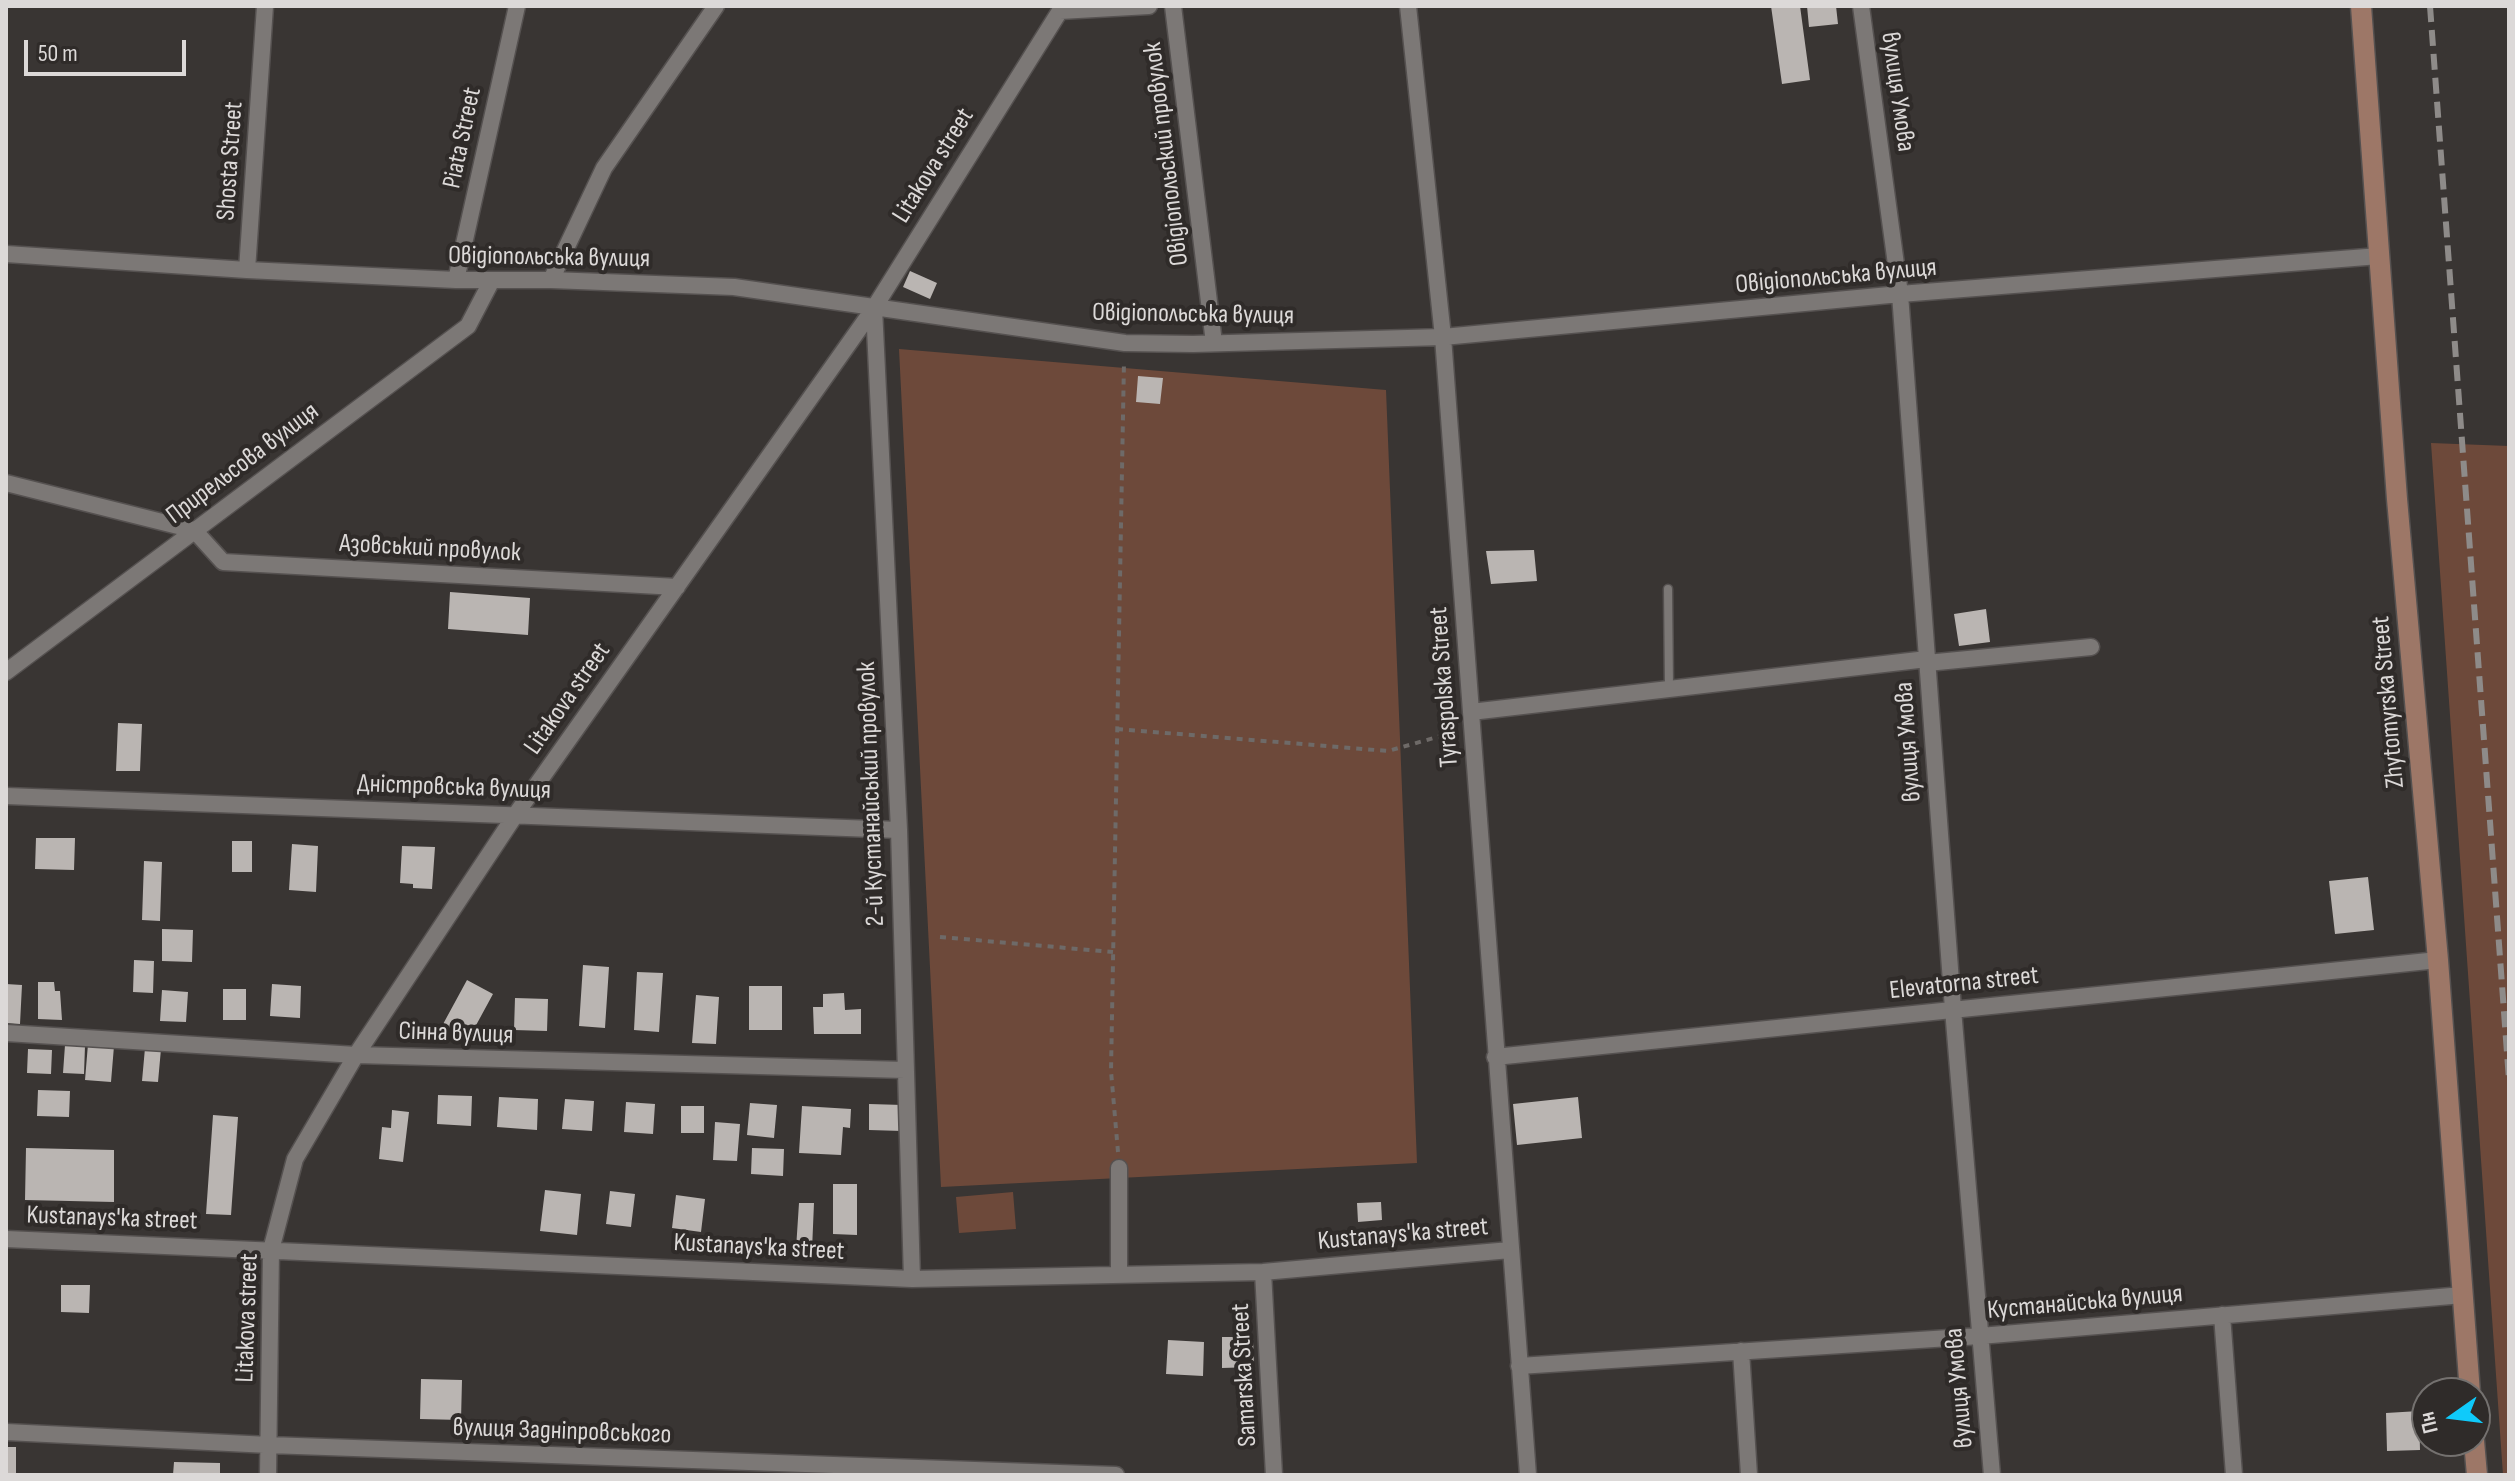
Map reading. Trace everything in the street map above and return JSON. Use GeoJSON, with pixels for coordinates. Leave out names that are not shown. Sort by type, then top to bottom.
{"type":"FeatureCollection","features":[{"type":"Feature","properties":{"kind":"street","name":"Shosta Street"},"geometry":{"type":"LineString","coordinates":[[247,270],[265,6]]}},
{"type":"Feature","properties":{"kind":"street","name":"Piata Street"},"geometry":{"type":"LineString","coordinates":[[456,280],[517,6]]}},
{"type":"Feature","properties":{"kind":"street"},"geometry":{"type":"LineString","coordinates":[[551,280],[604,168],[716,6]]}},
{"type":"Feature","properties":{"kind":"street"},"geometry":{"type":"LineString","coordinates":[[1062,8],[1149,6]]}},
{"type":"Feature","properties":{"kind":"street","name":"Овідіопольский провулок"},"geometry":{"type":"LineString","coordinates":[[1173,6],[1214,343]]}},
{"type":"Feature","properties":{"kind":"street","name":"Tyraspolska Street"},"geometry":{"type":"LineString","coordinates":[[1408,6],[1443,337],[1528,1475]]}},
{"type":"Feature","properties":{"kind":"street","name":"вулиця Умова"},"geometry":{"type":"LineString","coordinates":[[1861,6],[1900,294],[1953,1009],[1992,1475]]}},
{"type":"Feature","properties":{"kind":"street","name":"Zhytomyrska Street"},"geometry":{"type":"LineString","coordinates":[[2361,6],[2397,499],[2438,960],[2469,1377]]}},
{"type":"Feature","properties":{"kind":"street","name":"Litakova street"},"geometry":{"type":"LineString","coordinates":[[268,1475],[271,1250],[295,1159],[356,1055],[516,814],[874,308],[1062,8]]}},
{"type":"Feature","properties":{"kind":"street","name":"Овідіопольська вулиця"},"geometry":{"type":"LineString","coordinates":[[6,254],[456,280],[734,287],[1125,343],[1443,337],[1900,294],[2379,256]]}},
{"type":"Feature","properties":{"kind":"street","name":"Прирельсова вулиця"},"geometry":{"type":"LineString","coordinates":[[6,672],[468,326],[492,280]]}},
{"type":"Feature","properties":{"kind":"street","name":"2-й Кустанайський провулок"},"geometry":{"type":"LineString","coordinates":[[874,308],[899,830],[912,1279]]}},
{"type":"Feature","properties":{"kind":"street"},"geometry":{"type":"LineString","coordinates":[[6,483],[194,530]]}},
{"type":"Feature","properties":{"kind":"street","name":"Азовський провулок"},"geometry":{"type":"LineString","coordinates":[[194,530],[223,562],[677,587]]}},
{"type":"Feature","properties":{"kind":"street"},"geometry":{"type":"LineString","coordinates":[[1472,719],[1669,689],[2091,647]]}},
{"type":"Feature","properties":{"kind":"street","name":"Дністровська вулиця"},"geometry":{"type":"LineString","coordinates":[[6,796],[899,830]]}},
{"type":"Feature","properties":{"kind":"street","name":"Elevatorna street"},"geometry":{"type":"LineString","coordinates":[[1495,1057],[2438,960]]}},
{"type":"Feature","properties":{"kind":"street","name":"Сінна вулиця"},"geometry":{"type":"LineString","coordinates":[[6,1033],[356,1055],[905,1070]]}},
{"type":"Feature","properties":{"kind":"street"},"geometry":{"type":"LineString","coordinates":[[1119,1168],[1119,1275]]}},
{"type":"Feature","properties":{"kind":"street","name":"Kustanays'ka street"},"geometry":{"type":"LineString","coordinates":[[6,1239],[912,1279],[1263,1272],[1510,1250]]}},
{"type":"Feature","properties":{"kind":"street","name":"Samarska Street"},"geometry":{"type":"LineString","coordinates":[[1263,1272],[1274,1475]]}},
{"type":"Feature","properties":{"kind":"street","name":"Кустанайська вулиця"},"geometry":{"type":"LineString","coordinates":[[1519,1366],[1980,1336],[2463,1295]]}},
{"type":"Feature","properties":{"kind":"street"},"geometry":{"type":"LineString","coordinates":[[2222,1315],[2234,1475]]}},
{"type":"Feature","properties":{"kind":"street"},"geometry":{"type":"LineString","coordinates":[[1741,1351],[1749,1475]]}},
{"type":"Feature","properties":{"kind":"street","name":"вулиця Задніпровського"},"geometry":{"type":"LineString","coordinates":[[6,1432],[269,1445],[1116,1475]]}},
{"type":"Feature","properties":{"kind":"lane"},"geometry":{"type":"LineString","coordinates":[[1668,589],[1669,689]]}},
{"type":"Feature","properties":{"kind":"path"},"geometry":{"type":"LineString","coordinates":[[1119,1168],[1111,1071],[1125,343]]}},
{"type":"Feature","properties":{"kind":"path"},"geometry":{"type":"LineString","coordinates":[[1117,729],[1388,751],[1472,719]]}},
{"type":"Feature","properties":{"kind":"path"},"geometry":{"type":"LineString","coordinates":[[940,937],[1113,952]]}},
{"type":"Feature","properties":{"kind":"shaded area"},"geometry":{"type":"Polygon","coordinates":[[[899,349],[1386,390],[1417,1163],[941,1187],[899,349]]]}},
{"type":"Feature","properties":{"kind":"shaded area"},"geometry":{"type":"Polygon","coordinates":[[[2431,443],[2509,446],[2509,1475],[2503,1475],[2431,443]]]}},
{"type":"Feature","properties":{"kind":"shaded area"},"geometry":{"type":"Polygon","coordinates":[[[1013,1192],[1016,1229],[959,1233],[956,1197],[1013,1192]]]}},
{"type":"Feature","properties":{"kind":"building"},"geometry":{"type":"Polygon","coordinates":[[[1771,6],[1800,6],[1810,80],[1782,84],[1771,6]]]}},
{"type":"Feature","properties":{"kind":"building"},"geometry":{"type":"Polygon","coordinates":[[[1807,6],[1836,6],[1838,24],[1809,27],[1807,6]]]}},
{"type":"Feature","properties":{"kind":"building"},"geometry":{"type":"Polygon","coordinates":[[[910,271],[937,283],[930,299],[903,287],[910,271]]]}},
{"type":"Feature","properties":{"kind":"building"},"geometry":{"type":"Polygon","coordinates":[[[1138,376],[1163,378],[1160,404],[1136,402],[1138,376]]]}},
{"type":"Feature","properties":{"kind":"building"},"geometry":{"type":"Polygon","coordinates":[[[1534,550],[1537,581],[1491,584],[1486,551],[1534,550]]]}},
{"type":"Feature","properties":{"kind":"building"},"geometry":{"type":"Polygon","coordinates":[[[450,592],[530,598],[528,635],[448,629],[450,592]]]}},
{"type":"Feature","properties":{"kind":"building"},"geometry":{"type":"Polygon","coordinates":[[[1986,609],[1990,642],[1959,646],[1954,614],[1986,609]]]}},
{"type":"Feature","properties":{"kind":"building"},"geometry":{"type":"Polygon","coordinates":[[[118,723],[142,724],[140,771],[116,771],[118,723]]]}},
{"type":"Feature","properties":{"kind":"building"},"geometry":{"type":"Polygon","coordinates":[[[36,838],[75,838],[74,870],[35,869],[36,838]]]}},
{"type":"Feature","properties":{"kind":"building"},"geometry":{"type":"Polygon","coordinates":[[[232,841],[252,841],[252,872],[232,872],[232,841]]]}},
{"type":"Feature","properties":{"kind":"building"},"geometry":{"type":"Polygon","coordinates":[[[292,844],[318,846],[316,892],[289,890],[292,844]]]}},
{"type":"Feature","properties":{"kind":"building"},"geometry":{"type":"Polygon","coordinates":[[[402,846],[435,847],[432,889],[413,888],[413,884],[400,883],[402,846]]]}},
{"type":"Feature","properties":{"kind":"building"},"geometry":{"type":"Polygon","coordinates":[[[144,861],[162,862],[160,921],[142,920],[144,861]]]}},
{"type":"Feature","properties":{"kind":"building"},"geometry":{"type":"Polygon","coordinates":[[[2368,877],[2374,930],[2335,934],[2329,881],[2368,877]]]}},
{"type":"Feature","properties":{"kind":"building"},"geometry":{"type":"Polygon","coordinates":[[[162,929],[193,930],[192,962],[162,961],[162,929]]]}},
{"type":"Feature","properties":{"kind":"building"},"geometry":{"type":"Polygon","coordinates":[[[134,960],[154,961],[153,993],[133,992],[134,960]]]}},
{"type":"Feature","properties":{"kind":"building"},"geometry":{"type":"Polygon","coordinates":[[[583,965],[609,967],[605,1028],[579,1026],[583,965]]]}},
{"type":"Feature","properties":{"kind":"building"},"geometry":{"type":"Polygon","coordinates":[[[637,972],[663,973],[659,1032],[634,1030],[637,972]]]}},
{"type":"Feature","properties":{"kind":"building"},"geometry":{"type":"Polygon","coordinates":[[[467,980],[493,994],[468,1040],[442,1026],[467,980]]]}},
{"type":"Feature","properties":{"kind":"building"},"geometry":{"type":"Polygon","coordinates":[[[38,982],[54,982],[55,991],[60,991],[62,1020],[38,1019],[38,982]]]}},
{"type":"Feature","properties":{"kind":"building"},"geometry":{"type":"Polygon","coordinates":[[[6,984],[22,985],[20,1024],[6,1023],[6,984]]]}},
{"type":"Feature","properties":{"kind":"building"},"geometry":{"type":"Polygon","coordinates":[[[272,984],[301,986],[300,1018],[270,1016],[272,984]]]}},
{"type":"Feature","properties":{"kind":"building"},"geometry":{"type":"Polygon","coordinates":[[[749,986],[782,986],[782,1030],[749,1030],[749,986]]]}},
{"type":"Feature","properties":{"kind":"building"},"geometry":{"type":"Polygon","coordinates":[[[223,989],[246,989],[246,1020],[223,1020],[223,989]]]}},
{"type":"Feature","properties":{"kind":"building"},"geometry":{"type":"Polygon","coordinates":[[[162,990],[188,992],[186,1022],[160,1021],[162,990]]]}},
{"type":"Feature","properties":{"kind":"building"},"geometry":{"type":"Polygon","coordinates":[[[844,993],[845,1010],[861,1009],[861,1034],[814,1034],[813,1007],[823,1007],[823,994],[844,993]]]}},
{"type":"Feature","properties":{"kind":"building"},"geometry":{"type":"Polygon","coordinates":[[[696,995],[719,997],[716,1044],[692,1043],[696,995]]]}},
{"type":"Feature","properties":{"kind":"building"},"geometry":{"type":"Polygon","coordinates":[[[515,998],[548,999],[547,1031],[514,1030],[515,998]]]}},
{"type":"Feature","properties":{"kind":"building"},"geometry":{"type":"Polygon","coordinates":[[[88,1044],[114,1046],[111,1082],[85,1080],[88,1044]]]}},
{"type":"Feature","properties":{"kind":"building"},"geometry":{"type":"Polygon","coordinates":[[[65,1045],[85,1046],[84,1074],[63,1073],[65,1045]]]}},
{"type":"Feature","properties":{"kind":"building"},"geometry":{"type":"Polygon","coordinates":[[[145,1048],[161,1049],[158,1082],[142,1081],[145,1048]]]}},
{"type":"Feature","properties":{"kind":"building"},"geometry":{"type":"Polygon","coordinates":[[[28,1049],[52,1050],[51,1074],[27,1073],[28,1049]]]}},
{"type":"Feature","properties":{"kind":"building"},"geometry":{"type":"Polygon","coordinates":[[[38,1090],[70,1091],[69,1117],[37,1116],[38,1090]]]}},
{"type":"Feature","properties":{"kind":"building"},"geometry":{"type":"Polygon","coordinates":[[[438,1095],[472,1096],[471,1126],[437,1124],[438,1095]]]}},
{"type":"Feature","properties":{"kind":"building"},"geometry":{"type":"Polygon","coordinates":[[[499,1097],[538,1099],[537,1130],[497,1127],[499,1097]]]}},
{"type":"Feature","properties":{"kind":"building"},"geometry":{"type":"Polygon","coordinates":[[[1578,1097],[1582,1138],[1517,1145],[1513,1104],[1578,1097]]]}},
{"type":"Feature","properties":{"kind":"building"},"geometry":{"type":"Polygon","coordinates":[[[565,1099],[594,1101],[592,1131],[562,1129],[565,1099]]]}},
{"type":"Feature","properties":{"kind":"building"},"geometry":{"type":"Polygon","coordinates":[[[626,1102],[655,1104],[653,1134],[624,1132],[626,1102]]]}},
{"type":"Feature","properties":{"kind":"building"},"geometry":{"type":"Polygon","coordinates":[[[750,1103],[777,1105],[774,1138],[747,1135],[750,1103]]]}},
{"type":"Feature","properties":{"kind":"building"},"geometry":{"type":"Polygon","coordinates":[[[869,1104],[903,1105],[902,1131],[869,1130],[869,1104]]]}},
{"type":"Feature","properties":{"kind":"building"},"geometry":{"type":"Polygon","coordinates":[[[681,1106],[704,1106],[704,1133],[681,1133],[681,1106]]]}},
{"type":"Feature","properties":{"kind":"building"},"geometry":{"type":"Polygon","coordinates":[[[802,1106],[851,1109],[850,1128],[843,1127],[841,1155],[799,1153],[802,1106]]]}},
{"type":"Feature","properties":{"kind":"building"},"geometry":{"type":"Polygon","coordinates":[[[392,1110],[409,1112],[403,1162],[379,1159],[382,1127],[391,1128],[392,1110]]]}},
{"type":"Feature","properties":{"kind":"building"},"geometry":{"type":"Polygon","coordinates":[[[213,1115],[238,1117],[231,1215],[206,1214],[213,1115]]]}},
{"type":"Feature","properties":{"kind":"building"},"geometry":{"type":"Polygon","coordinates":[[[715,1122],[740,1124],[737,1161],[713,1160],[715,1122]]]}},
{"type":"Feature","properties":{"kind":"building"},"geometry":{"type":"Polygon","coordinates":[[[26,1148],[114,1150],[114,1202],[25,1200],[26,1148]]]}},
{"type":"Feature","properties":{"kind":"building"},"geometry":{"type":"Polygon","coordinates":[[[752,1148],[784,1149],[783,1176],[751,1174],[752,1148]]]}},
{"type":"Feature","properties":{"kind":"building"},"geometry":{"type":"Polygon","coordinates":[[[833,1184],[857,1184],[857,1235],[833,1234],[833,1184]]]}},
{"type":"Feature","properties":{"kind":"building"},"geometry":{"type":"Polygon","coordinates":[[[545,1190],[581,1194],[577,1235],[540,1231],[545,1190]]]}},
{"type":"Feature","properties":{"kind":"building"},"geometry":{"type":"Polygon","coordinates":[[[610,1191],[635,1194],[631,1227],[606,1224],[610,1191]]]}},
{"type":"Feature","properties":{"kind":"building"},"geometry":{"type":"Polygon","coordinates":[[[676,1195],[705,1199],[701,1232],[672,1228],[676,1195]]]}},
{"type":"Feature","properties":{"kind":"building"},"geometry":{"type":"Polygon","coordinates":[[[1381,1202],[1382,1220],[1358,1222],[1357,1203],[1381,1202]]]}},
{"type":"Feature","properties":{"kind":"building"},"geometry":{"type":"Polygon","coordinates":[[[799,1203],[814,1203],[812,1250],[796,1249],[799,1203]]]}},
{"type":"Feature","properties":{"kind":"building"},"geometry":{"type":"Polygon","coordinates":[[[61,1285],[90,1285],[89,1313],[61,1312],[61,1285]]]}},
{"type":"Feature","properties":{"kind":"building"},"geometry":{"type":"Polygon","coordinates":[[[1222,1337],[1253,1337],[1254,1367],[1222,1368],[1222,1337]]]}},
{"type":"Feature","properties":{"kind":"building"},"geometry":{"type":"Polygon","coordinates":[[[1168,1340],[1204,1342],[1203,1376],[1166,1374],[1168,1340]]]}},
{"type":"Feature","properties":{"kind":"building"},"geometry":{"type":"Polygon","coordinates":[[[421,1379],[462,1380],[461,1420],[420,1419],[421,1379]]]}},
{"type":"Feature","properties":{"kind":"building"},"geometry":{"type":"Polygon","coordinates":[[[2411,1411],[2411,1450],[2387,1451],[2386,1413],[2411,1411]]]}},
{"type":"Feature","properties":{"kind":"building"},"geometry":{"type":"Polygon","coordinates":[[[6,1447],[16,1447],[16,1475],[6,1475],[6,1447]]]}},
{"type":"Feature","properties":{"kind":"building"},"geometry":{"type":"Polygon","coordinates":[[[174,1462],[220,1463],[220,1475],[173,1475],[174,1462]]]}},
{"type":"Feature","properties":{"kind":"railway"},"geometry":{"type":"LineString","coordinates":[[2430,6],[2509,1080]]}}]}
